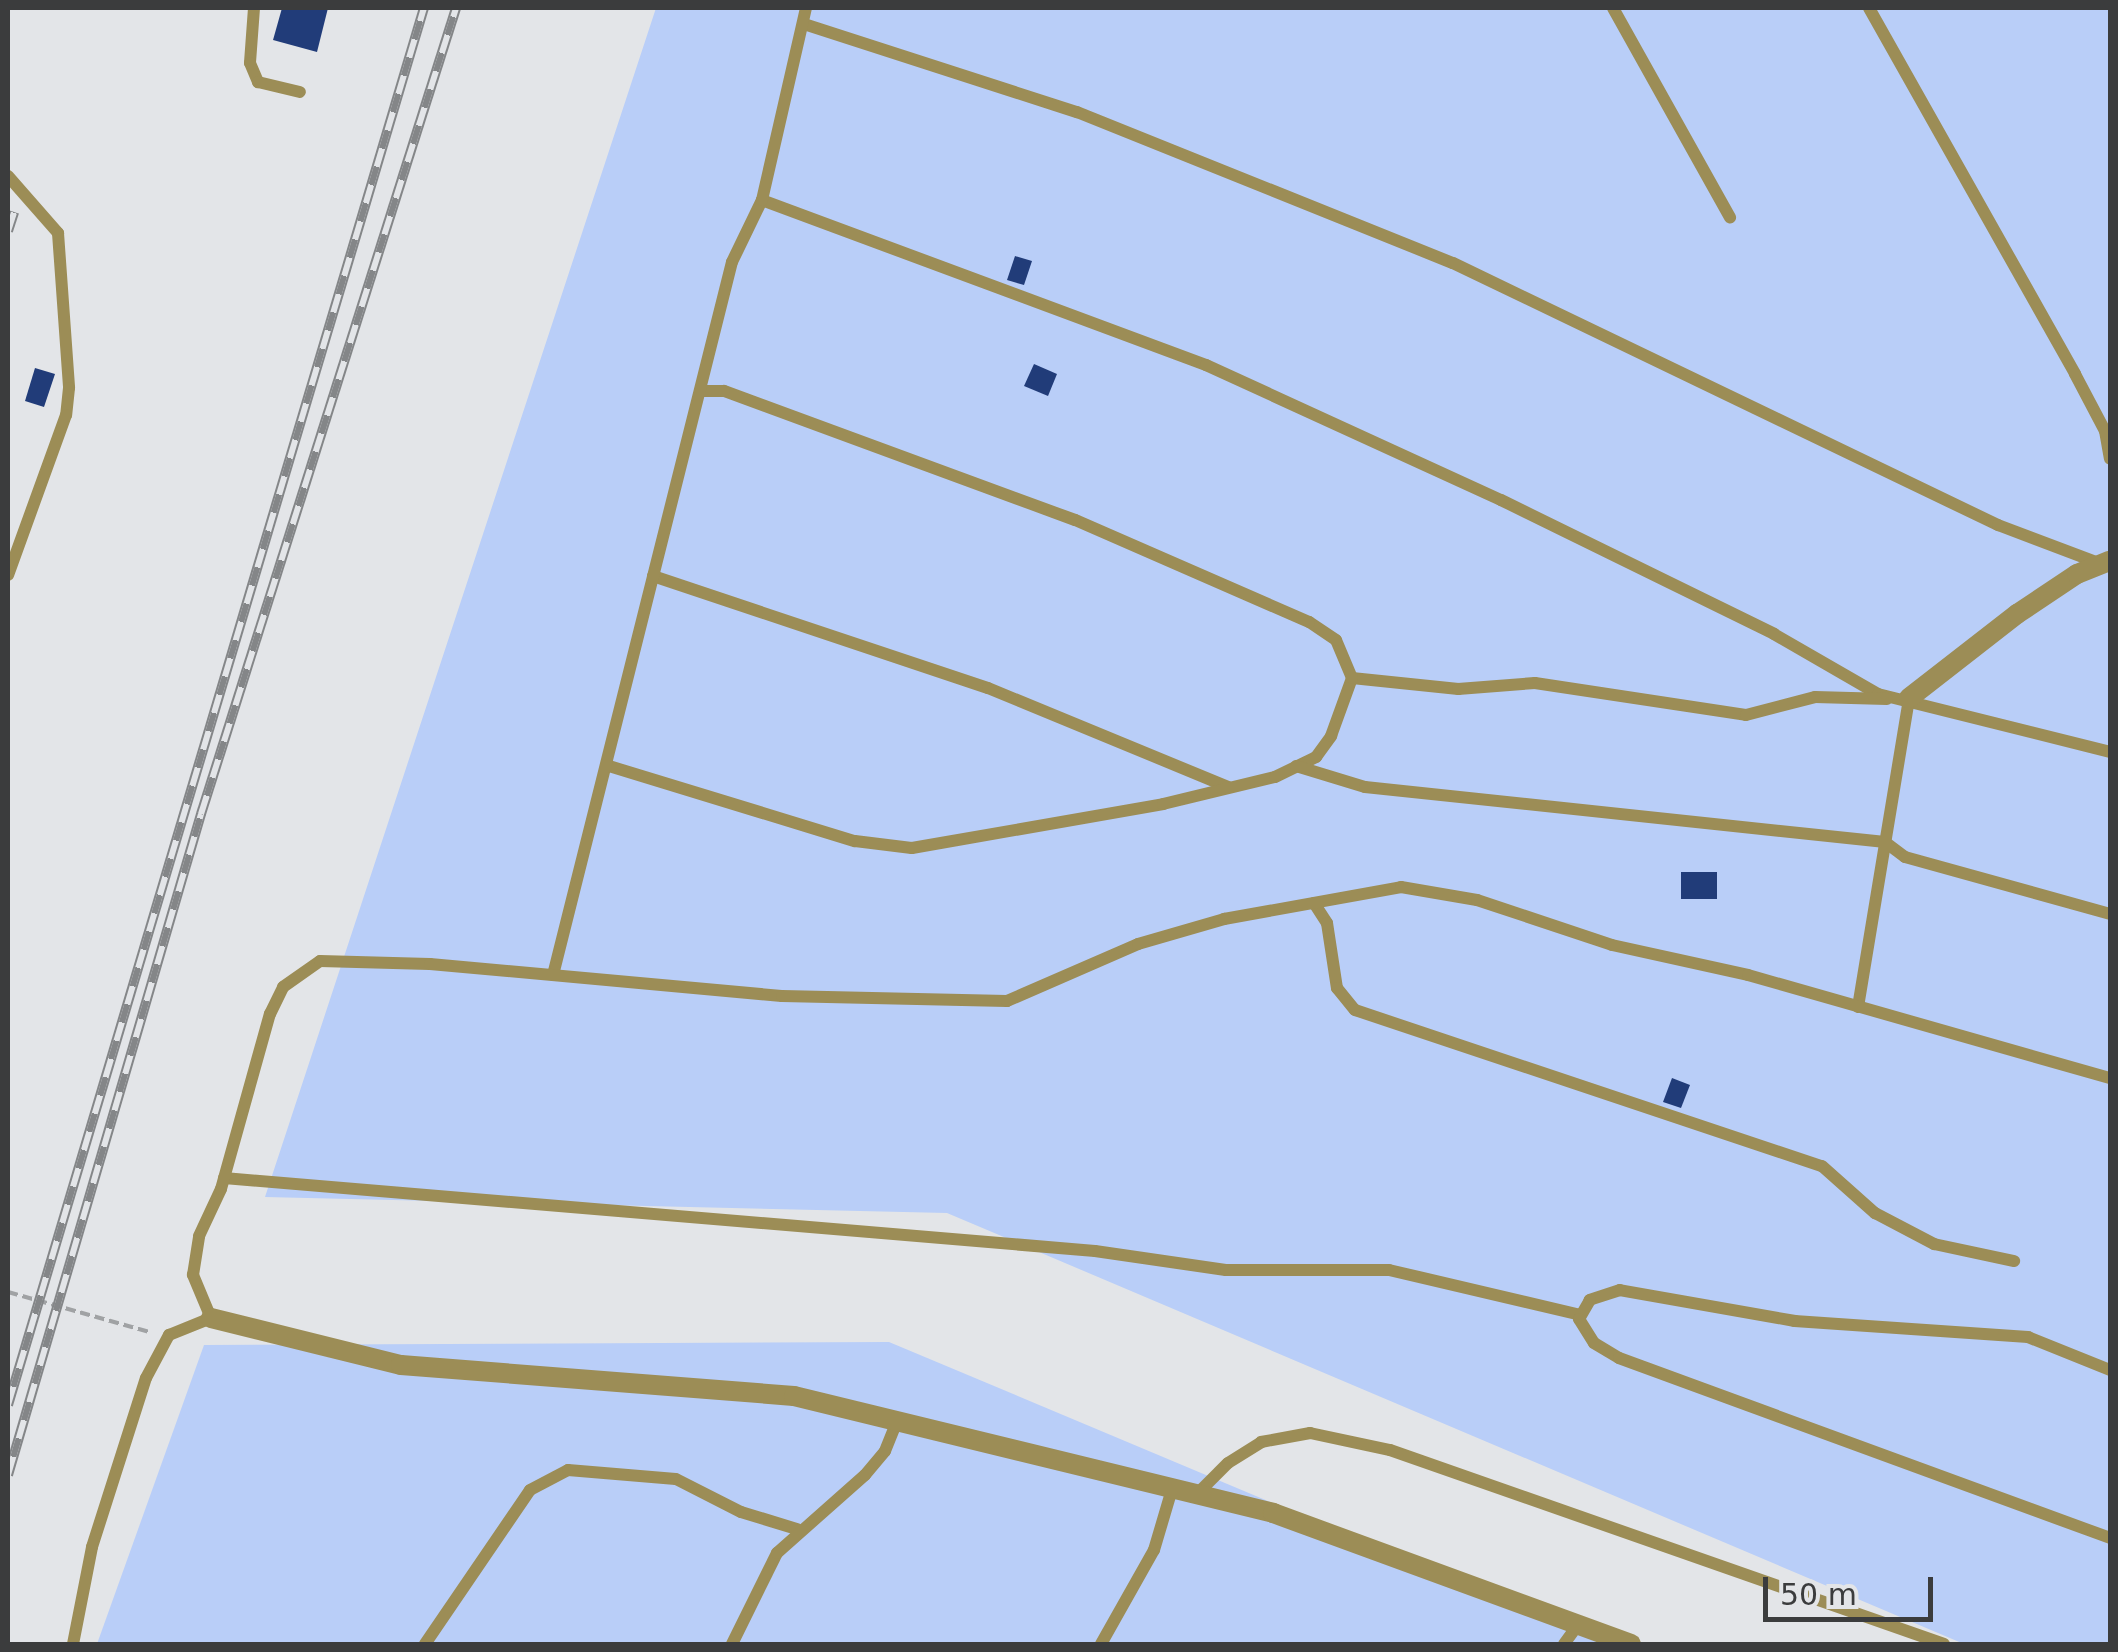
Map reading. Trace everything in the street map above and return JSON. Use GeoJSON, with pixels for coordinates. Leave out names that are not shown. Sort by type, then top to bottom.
{"type":"FeatureCollection","features":[{"type":"Feature","properties":{"kind":"street"},"geometry":{"type":"LineString","coordinates":[[1909,698],[2017,614],[2106,562]]}},
{"type":"Feature","properties":{"kind":"street"},"geometry":{"type":"LineString","coordinates":[[211,1318],[400,1365],[794,1396],[1273,1513],[1631,1644]]}},
{"type":"Feature","properties":{"kind":"lane"},"geometry":{"type":"LineString","coordinates":[[254,8],[250,63],[258,82],[300,92]]}},
{"type":"Feature","properties":{"kind":"lane"},"geometry":{"type":"LineString","coordinates":[[553,974],[704,391],[732,262],[762,200],[779,105],[806,8]]}},
{"type":"Feature","properties":{"kind":"lane"},"geometry":{"type":"LineString","coordinates":[[1613,8],[1730,217]]}},
{"type":"Feature","properties":{"kind":"lane"},"geometry":{"type":"LineString","coordinates":[[1869,8],[2074,374],[2104,431],[2110,458]]}},
{"type":"Feature","properties":{"kind":"lane"},"geometry":{"type":"LineString","coordinates":[[804,24],[1077,112],[1453,263],[1998,525],[2106,562]]}},
{"type":"Feature","properties":{"kind":"lane"},"geometry":{"type":"LineString","coordinates":[[8,176],[58,233],[69,388],[66,416],[8,575]]}},
{"type":"Feature","properties":{"kind":"lane"},"geometry":{"type":"LineString","coordinates":[[762,200],[1206,365],[1501,500],[1774,634],[1878,694],[1909,698],[2110,752]]}},
{"type":"Feature","properties":{"kind":"lane"},"geometry":{"type":"LineString","coordinates":[[609,766],[855,841],[912,848],[1229,788],[1296,766],[1316,757],[1332,736],[1352,678],[1336,640],[1291,614],[1076,520],[724,391],[704,391]]}},
{"type":"Feature","properties":{"kind":"lane"},"geometry":{"type":"LineString","coordinates":[[653,576],[988,688],[1229,788]]}},
{"type":"Feature","properties":{"kind":"lane"},"geometry":{"type":"LineString","coordinates":[[1352,678],[1458,689],[1535,683],[1746,715],[1815,698],[1909,698]]}},
{"type":"Feature","properties":{"kind":"lane"},"geometry":{"type":"LineString","coordinates":[[1858,1006],[1909,698]]}},
{"type":"Feature","properties":{"kind":"lane"},"geometry":{"type":"LineString","coordinates":[[1296,766],[1365,787],[1885,842],[1906,857],[2110,914]]}},
{"type":"Feature","properties":{"kind":"lane"},"geometry":{"type":"LineString","coordinates":[[73,1644],[92,1546],[146,1378],[169,1335],[211,1318],[193,1275],[199,1236],[224,1178],[270,1014],[282,988],[320,961],[553,974],[782,996],[1007,1001],[1138,944],[1402,887],[1477,900],[1612,945],[1858,1006],[2110,1078]]}},
{"type":"Feature","properties":{"kind":"lane"},"geometry":{"type":"LineString","coordinates":[[1314,903],[1327,923],[1336,988],[1355,1010],[1822,1166],[1875,1213],[1934,1244],[2014,1262]]}},
{"type":"Feature","properties":{"kind":"lane"},"geometry":{"type":"LineString","coordinates":[[224,1178],[1095,1251],[1226,1270],[1389,1270],[1580,1315]]}},
{"type":"Feature","properties":{"kind":"lane"},"geometry":{"type":"LineString","coordinates":[[1580,1315],[1590,1300],[1620,1290],[1795,1321],[2028,1337],[2110,1370]]}},
{"type":"Feature","properties":{"kind":"lane"},"geometry":{"type":"LineString","coordinates":[[1580,1315],[1594,1344],[1618,1358],[2110,1538]]}},
{"type":"Feature","properties":{"kind":"lane"},"geometry":{"type":"LineString","coordinates":[[732,1644],[777,1553],[797,1529],[864,1475],[886,1450],[897,1421]]}},
{"type":"Feature","properties":{"kind":"lane"},"geometry":{"type":"LineString","coordinates":[[1198,1494],[1228,1462],[1261,1442],[1310,1432],[1390,1450],[1944,1644]]}},
{"type":"Feature","properties":{"kind":"lane"},"geometry":{"type":"LineString","coordinates":[[425,1644],[530,1490],[568,1470],[676,1478],[741,1512],[797,1529]]}},
{"type":"Feature","properties":{"kind":"lane"},"geometry":{"type":"LineString","coordinates":[[1101,1644],[1154,1550],[1173,1486]]}},
{"type":"Feature","properties":{"kind":"lane"},"geometry":{"type":"LineString","coordinates":[[1564,1644],[1577,1626]]}},
{"type":"Feature","properties":{"kind":"path"},"geometry":{"type":"LineString","coordinates":[[8,1292],[169,1335]]}},
{"type":"Feature","properties":{"kind":"shaded area"},"geometry":{"type":"Polygon","coordinates":[[[656,8],[2110,8],[2110,1644],[1964,1644],[947,1213],[265,1197],[656,8]]]}},
{"type":"Feature","properties":{"kind":"shaded area"},"geometry":{"type":"Polygon","coordinates":[[[889,1342],[1609,1644],[97,1644],[204,1345],[889,1342]]]}},
{"type":"Feature","properties":{"kind":"building"},"geometry":{"type":"Polygon","coordinates":[[[282,8],[328,8],[317,52],[273,40],[282,8]]]}},
{"type":"Feature","properties":{"kind":"building"},"geometry":{"type":"Polygon","coordinates":[[[1015,256],[1032,261],[1024,285],[1007,280],[1015,256]]]}},
{"type":"Feature","properties":{"kind":"building"},"geometry":{"type":"Polygon","coordinates":[[[1034,364],[1057,374],[1048,396],[1024,386],[1034,364]]]}},
{"type":"Feature","properties":{"kind":"building"},"geometry":{"type":"Polygon","coordinates":[[[35,368],[55,374],[44,407],[25,401],[35,368]]]}},
{"type":"Feature","properties":{"kind":"building"},"geometry":{"type":"Polygon","coordinates":[[[1681,872],[1717,872],[1717,899],[1681,899],[1681,872]]]}},
{"type":"Feature","properties":{"kind":"building"},"geometry":{"type":"Polygon","coordinates":[[[1672,1078],[1690,1085],[1681,1108],[1663,1102],[1672,1078]]]}},
{"type":"Feature","properties":{"kind":"railway"},"geometry":{"type":"LineString","coordinates":[[8,1405],[424,8]]}},
{"type":"Feature","properties":{"kind":"railway"},"geometry":{"type":"LineString","coordinates":[[8,1475],[201,814],[456,8]]}},
{"type":"Feature","properties":{"kind":"railway"},"geometry":{"type":"LineString","coordinates":[[8,231],[14,212]]}}]}
